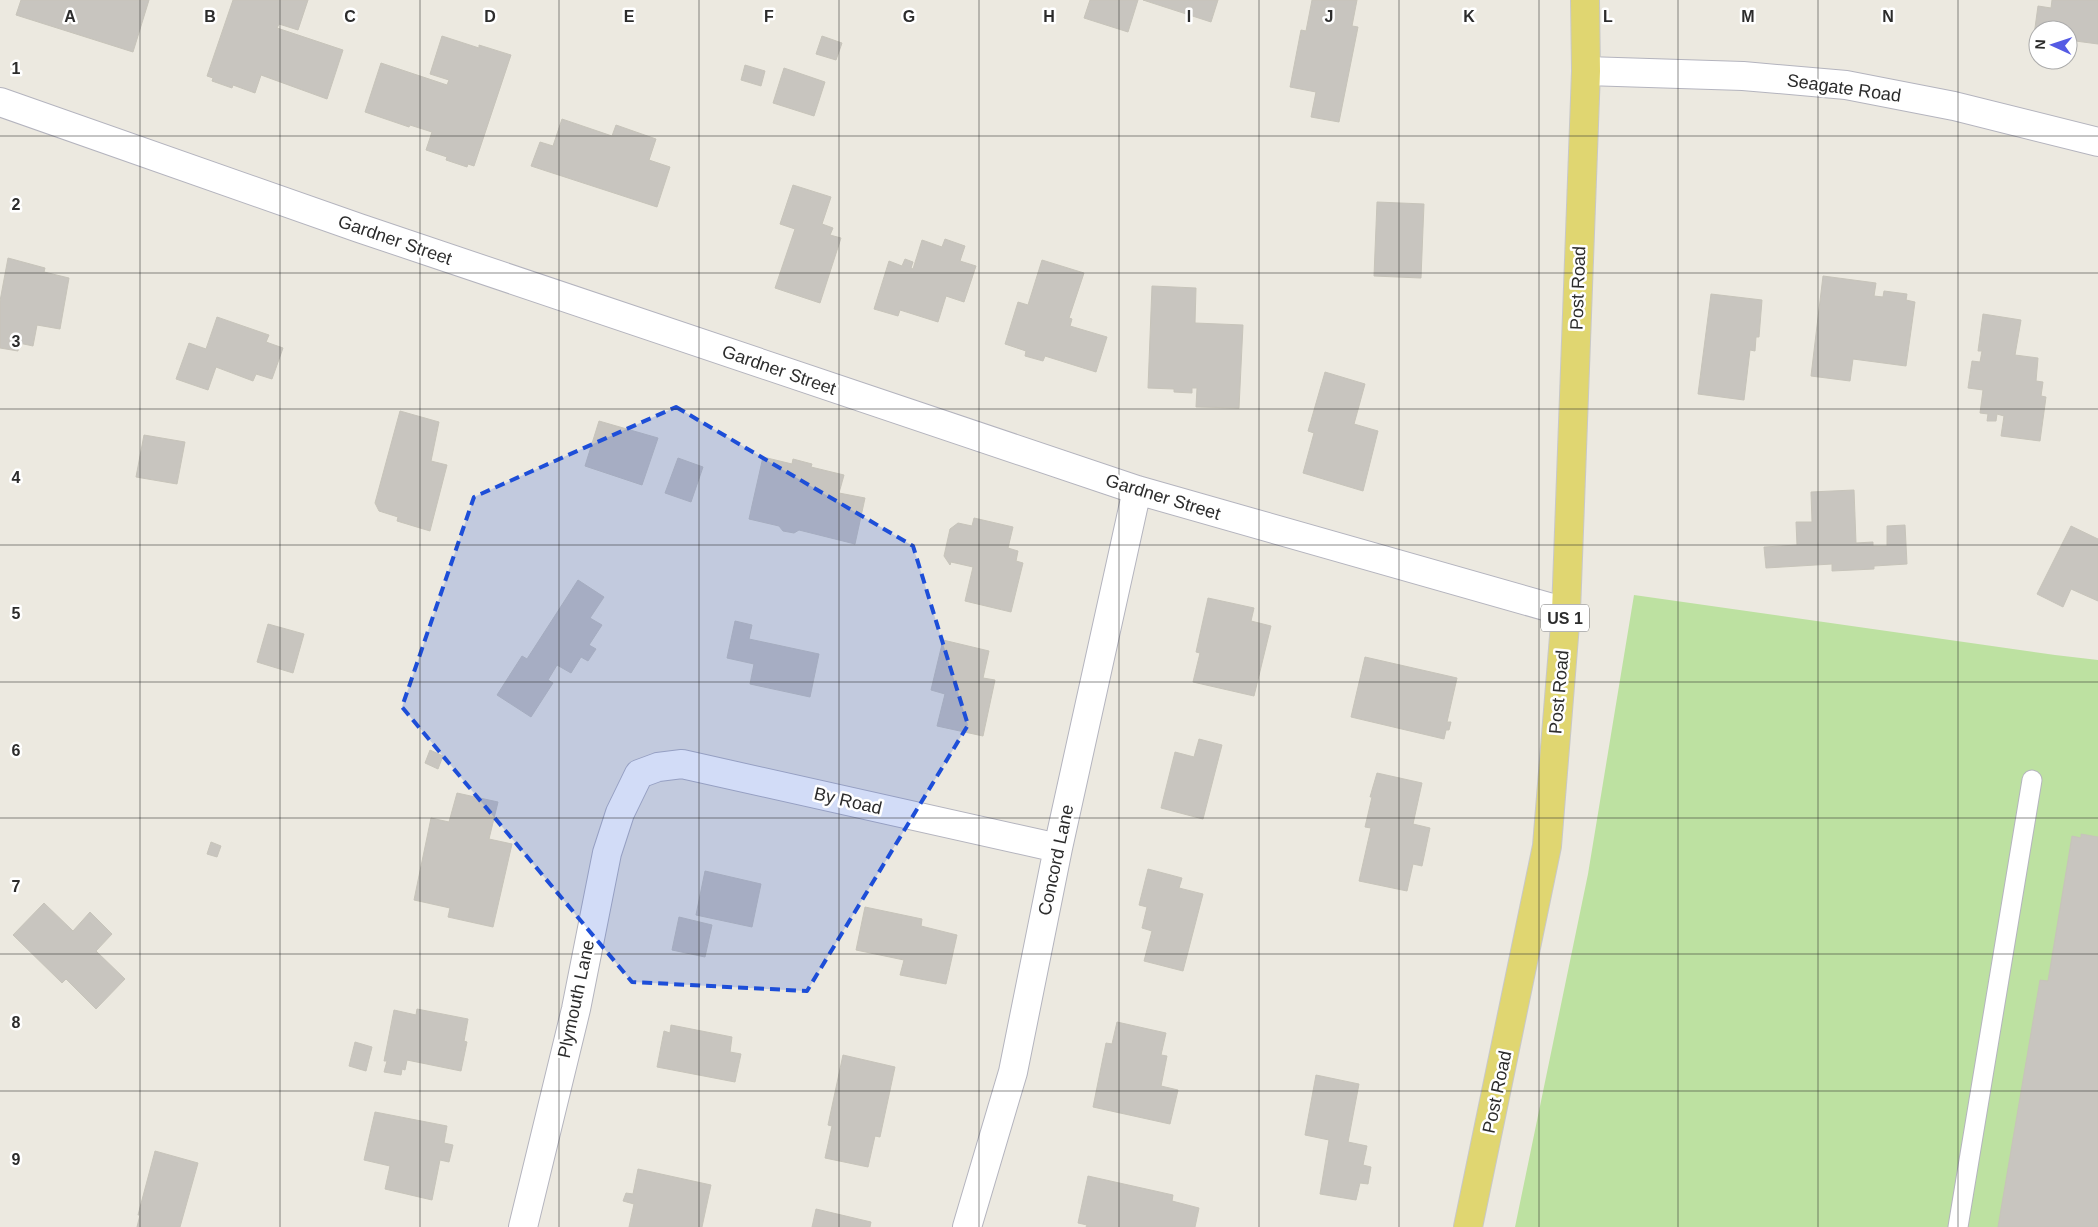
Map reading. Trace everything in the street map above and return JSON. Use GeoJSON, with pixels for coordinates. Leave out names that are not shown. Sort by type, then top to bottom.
{"type":"FeatureCollection","features":[{"type":"Feature","properties":{"kind":"main road","name":"Post Road"},"geometry":{"type":"LineString","coordinates":[[1468,1227],[1547,846],[1566,612],[1586,71],[1585,0]]}},
{"type":"Feature","properties":{"kind":"street","name":"Seagate Road"},"geometry":{"type":"LineString","coordinates":[[1586,71],[1743,76],[1846,85],[1954,106],[2098,142]]}},
{"type":"Feature","properties":{"kind":"street","name":"Gardner Street"},"geometry":{"type":"LineString","coordinates":[[0,102],[368,231],[1137,490],[1566,612]]}},
{"type":"Feature","properties":{"kind":"street","name":"Concord Lane"},"geometry":{"type":"LineString","coordinates":[[967,1227],[1013,1072],[1058,848],[1137,490]]}},
{"type":"Feature","properties":{"kind":"street","name":"By Road"},"geometry":{"type":"LineString","coordinates":[[639,774],[658,766],[682,764],[1058,848]]}},
{"type":"Feature","properties":{"kind":"street","name":"Plymouth Lane"},"geometry":{"type":"LineString","coordinates":[[523,1227],[576,1009],[607,853],[620,813],[639,774]]}},
{"type":"Feature","properties":{"kind":"lane"},"geometry":{"type":"LineString","coordinates":[[1958,1227],[2032,780]]}},
{"type":"Feature","properties":{"kind":"highlighted area"},"geometry":{"type":"Polygon","coordinates":[[[676,407],[913,546],[968,725],[807,991],[632,982],[402,707],[474,497],[676,407]]]}},
{"type":"Feature","properties":{"kind":"green space"},"geometry":{"type":"Polygon","coordinates":[[[1634,595],[2098,660],[2098,1227],[1515,1227],[1588,874],[1634,595]]]}},
{"type":"Feature","properties":{"kind":"building"},"geometry":{"type":"Polygon","coordinates":[[[21,0],[149,0],[133,52],[16,15],[21,0]]]}},
{"type":"Feature","properties":{"kind":"building"},"geometry":{"type":"Polygon","coordinates":[[[233,0],[308,0],[298,30],[279,24],[277,28],[343,50],[327,99],[261,75],[255,93],[233,85],[232,88],[212,81],[213,78],[207,76],[233,0]]]}},
{"type":"Feature","properties":{"kind":"building"},"geometry":{"type":"Polygon","coordinates":[[[1090,0],[1138,0],[1128,32],[1084,18],[1090,0]]]}},
{"type":"Feature","properties":{"kind":"building"},"geometry":{"type":"Polygon","coordinates":[[[1143,0],[1218,0],[1211,22],[1143,0]]]}},
{"type":"Feature","properties":{"kind":"building"},"geometry":{"type":"Polygon","coordinates":[[[1312,0],[1357,0],[1352,26],[1358,27],[1339,122],[1311,117],[1316,92],[1290,87],[1301,30],[1306,31],[1312,0]]]}},
{"type":"Feature","properties":{"kind":"building"},"geometry":{"type":"Polygon","coordinates":[[[2052,0],[2098,0],[2098,44],[2078,41],[2078,20],[2036,20],[2038,6],[2051,8],[2052,0]]]}},
{"type":"Feature","properties":{"kind":"building"},"geometry":{"type":"Polygon","coordinates":[[[442,36],[479,48],[479,45],[511,55],[474,166],[468,164],[467,167],[446,160],[447,157],[426,150],[432,132],[410,125],[409,127],[365,112],[381,63],[447,85],[449,80],[430,74],[442,36]]]}},
{"type":"Feature","properties":{"kind":"building"},"geometry":{"type":"Polygon","coordinates":[[[822,36],[842,43],[836,60],[816,54],[822,36]]]}},
{"type":"Feature","properties":{"kind":"building"},"geometry":{"type":"Polygon","coordinates":[[[745,65],[765,71],[761,86],[741,80],[745,65]]]}},
{"type":"Feature","properties":{"kind":"building"},"geometry":{"type":"Polygon","coordinates":[[[784,68],[825,82],[814,116],[773,103],[784,68]]]}},
{"type":"Feature","properties":{"kind":"building"},"geometry":{"type":"Polygon","coordinates":[[[562,119],[612,136],[616,125],[656,139],[649,160],[670,167],[657,207],[531,166],[540,142],[553,146],[562,119]]]}},
{"type":"Feature","properties":{"kind":"building"},"geometry":{"type":"Polygon","coordinates":[[[793,185],[831,197],[822,224],[833,228],[830,235],[841,238],[820,303],[775,288],[795,229],[780,224],[793,185]]]}},
{"type":"Feature","properties":{"kind":"building"},"geometry":{"type":"Polygon","coordinates":[[[1377,202],[1424,204],[1421,278],[1374,276],[1377,202]]]}},
{"type":"Feature","properties":{"kind":"building"},"geometry":{"type":"Polygon","coordinates":[[[945,239],[965,246],[960,261],[976,266],[964,302],[946,296],[938,322],[900,310],[898,316],[874,309],[889,261],[902,266],[905,259],[913,262],[911,268],[913,269],[922,240],[942,247],[945,239]]]}},
{"type":"Feature","properties":{"kind":"building"},"geometry":{"type":"Polygon","coordinates":[[[8,258],[45,268],[44,272],[69,278],[60,329],[37,325],[33,346],[19,343],[18,351],[0,348],[0,301],[8,258]]]}},
{"type":"Feature","properties":{"kind":"building"},"geometry":{"type":"Polygon","coordinates":[[[1042,260],[1084,273],[1069,318],[1072,319],[1070,326],[1107,337],[1096,372],[1045,356],[1043,361],[1025,356],[1026,351],[1005,344],[1018,302],[1028,305],[1042,260]]]}},
{"type":"Feature","properties":{"kind":"building"},"geometry":{"type":"Polygon","coordinates":[[[1823,276],[1876,283],[1874,296],[1883,297],[1884,291],[1907,294],[1906,300],[1915,302],[1906,366],[1853,359],[1850,381],[1811,376],[1823,276]]]}},
{"type":"Feature","properties":{"kind":"building"},"geometry":{"type":"Polygon","coordinates":[[[1152,286],[1196,288],[1195,323],[1243,325],[1239,408],[1196,407],[1197,388],[1192,388],[1192,393],[1174,392],[1174,389],[1148,388],[1152,286]]]}},
{"type":"Feature","properties":{"kind":"building"},"geometry":{"type":"Polygon","coordinates":[[[1711,294],[1762,300],[1759,337],[1756,337],[1755,351],[1750,350],[1744,400],[1698,394],[1711,294]]]}},
{"type":"Feature","properties":{"kind":"building"},"geometry":{"type":"Polygon","coordinates":[[[1983,314],[2021,320],[2015,355],[2038,358],[2036,381],[2043,382],[2041,396],[2046,397],[2040,441],[2001,436],[2004,416],[1997,414],[1996,421],[1987,421],[1988,414],[1980,413],[1983,390],[1968,388],[1972,361],[1980,362],[1982,351],[1978,351],[1983,314]]]}},
{"type":"Feature","properties":{"kind":"building"},"geometry":{"type":"Polygon","coordinates":[[[217,317],[269,335],[266,342],[283,348],[272,379],[256,374],[253,381],[216,367],[208,390],[176,379],[189,343],[206,349],[217,317]]]}},
{"type":"Feature","properties":{"kind":"building"},"geometry":{"type":"Polygon","coordinates":[[[1325,372],[1365,384],[1354,424],[1378,431],[1363,491],[1303,473],[1314,433],[1308,431],[1325,372]]]}},
{"type":"Feature","properties":{"kind":"building"},"geometry":{"type":"Polygon","coordinates":[[[400,411],[439,422],[431,461],[447,465],[430,531],[397,521],[398,517],[379,511],[375,503],[400,411]]]}},
{"type":"Feature","properties":{"kind":"building"},"geometry":{"type":"Polygon","coordinates":[[[599,421],[658,438],[642,485],[585,466],[599,421]]]}},
{"type":"Feature","properties":{"kind":"building"},"geometry":{"type":"Polygon","coordinates":[[[144,435],[185,442],[177,484],[136,477],[144,435]]]}},
{"type":"Feature","properties":{"kind":"building"},"geometry":{"type":"Polygon","coordinates":[[[763,457],[792,464],[793,459],[812,464],[811,467],[844,475],[839,493],[865,498],[855,544],[799,530],[794,533],[783,531],[779,526],[749,519],[763,457]]]}},
{"type":"Feature","properties":{"kind":"building"},"geometry":{"type":"Polygon","coordinates":[[[678,458],[703,467],[691,502],[665,493],[678,458]]]}},
{"type":"Feature","properties":{"kind":"building"},"geometry":{"type":"Polygon","coordinates":[[[1854,490],[1856,543],[1873,542],[1873,546],[1887,546],[1887,526],[1905,525],[1907,564],[1874,566],[1874,569],[1832,571],[1832,564],[1766,568],[1764,547],[1797,545],[1796,522],[1812,522],[1811,492],[1854,490]]]}},
{"type":"Feature","properties":{"kind":"building"},"geometry":{"type":"Polygon","coordinates":[[[974,518],[1013,527],[1008,548],[1018,551],[1016,561],[1023,563],[1011,612],[965,601],[973,567],[951,562],[950,565],[944,556],[950,529],[958,523],[972,526],[974,518]]]}},
{"type":"Feature","properties":{"kind":"building"},"geometry":{"type":"Polygon","coordinates":[[[2071,526],[2098,539],[2098,601],[2071,589],[2063,607],[2037,594],[2071,526]]]}},
{"type":"Feature","properties":{"kind":"building"},"geometry":{"type":"Polygon","coordinates":[[[578,580],[604,597],[590,618],[602,625],[589,645],[596,649],[588,661],[581,657],[571,673],[557,665],[548,680],[553,683],[531,717],[497,695],[522,656],[527,659],[578,580]]]}},
{"type":"Feature","properties":{"kind":"building"},"geometry":{"type":"Polygon","coordinates":[[[1208,598],[1254,608],[1251,621],[1271,626],[1254,696],[1193,682],[1200,653],[1196,652],[1208,598]]]}},
{"type":"Feature","properties":{"kind":"building"},"geometry":{"type":"Polygon","coordinates":[[[735,621],[752,625],[749,639],[819,654],[810,697],[750,684],[754,664],[727,658],[735,621]]]}},
{"type":"Feature","properties":{"kind":"building"},"geometry":{"type":"Polygon","coordinates":[[[268,624],[304,634],[293,673],[257,662],[268,624]]]}},
{"type":"Feature","properties":{"kind":"building"},"geometry":{"type":"Polygon","coordinates":[[[943,640],[989,651],[983,678],[995,680],[983,736],[937,726],[945,694],[931,690],[943,640]]]}},
{"type":"Feature","properties":{"kind":"building"},"geometry":{"type":"Polygon","coordinates":[[[1365,657],[1457,678],[1447,722],[1451,722],[1449,730],[1446,730],[1444,739],[1351,717],[1365,657]]]}},
{"type":"Feature","properties":{"kind":"building"},"geometry":{"type":"Polygon","coordinates":[[[1199,739],[1222,745],[1203,819],[1161,808],[1175,752],[1194,757],[1199,739]]]}},
{"type":"Feature","properties":{"kind":"building"},"geometry":{"type":"Polygon","coordinates":[[[430,750],[443,756],[438,769],[425,763],[430,750]]]}},
{"type":"Feature","properties":{"kind":"building"},"geometry":{"type":"Polygon","coordinates":[[[1377,773],[1422,783],[1413,824],[1430,828],[1422,866],[1413,864],[1407,891],[1359,881],[1371,828],[1365,827],[1372,797],[1370,797],[1377,773]]]}},
{"type":"Feature","properties":{"kind":"building"},"geometry":{"type":"Polygon","coordinates":[[[457,793],[498,802],[489,839],[512,844],[493,927],[448,917],[450,908],[414,900],[431,818],[449,822],[457,793]]]}},
{"type":"Feature","properties":{"kind":"building"},"geometry":{"type":"Polygon","coordinates":[[[2081,834],[2098,837],[2098,1227],[1998,1227],[2040,980],[2048,981],[2072,836],[2081,838],[2081,834]]]}},
{"type":"Feature","properties":{"kind":"building"},"geometry":{"type":"Polygon","coordinates":[[[211,842],[221,846],[217,857],[207,854],[211,842]]]}},
{"type":"Feature","properties":{"kind":"building"},"geometry":{"type":"Polygon","coordinates":[[[1148,869],[1182,878],[1179,888],[1203,894],[1183,971],[1144,961],[1152,931],[1142,928],[1147,907],[1139,905],[1148,869]]]}},
{"type":"Feature","properties":{"kind":"building"},"geometry":{"type":"Polygon","coordinates":[[[705,871],[761,884],[752,927],[696,915],[705,871]]]}},
{"type":"Feature","properties":{"kind":"building"},"geometry":{"type":"Polygon","coordinates":[[[44,903],[73,931],[90,912],[112,934],[96,951],[125,979],[96,1009],[66,979],[62,983],[13,935],[44,903]]]}},
{"type":"Feature","properties":{"kind":"building"},"geometry":{"type":"Polygon","coordinates":[[[865,907],[922,919],[921,926],[957,935],[946,984],[900,975],[904,960],[856,950],[865,907]]]}},
{"type":"Feature","properties":{"kind":"building"},"geometry":{"type":"Polygon","coordinates":[[[679,917],[712,925],[705,957],[672,950],[679,917]]]}},
{"type":"Feature","properties":{"kind":"building"},"geometry":{"type":"Polygon","coordinates":[[[417,1009],[468,1019],[464,1041],[467,1042],[461,1071],[407,1060],[405,1070],[402,1069],[401,1075],[384,1072],[387,1061],[384,1061],[394,1010],[416,1015],[417,1009]]]}},
{"type":"Feature","properties":{"kind":"building"},"geometry":{"type":"Polygon","coordinates":[[[1117,1022],[1166,1033],[1161,1055],[1167,1056],[1161,1086],[1178,1090],[1170,1124],[1093,1107],[1106,1043],[1112,1044],[1117,1022]]]}},
{"type":"Feature","properties":{"kind":"building"},"geometry":{"type":"Polygon","coordinates":[[[671,1025],[732,1037],[730,1052],[741,1054],[735,1082],[657,1067],[664,1031],[670,1033],[671,1025]]]}},
{"type":"Feature","properties":{"kind":"building"},"geometry":{"type":"Polygon","coordinates":[[[355,1042],[372,1047],[366,1071],[349,1066],[355,1042]]]}},
{"type":"Feature","properties":{"kind":"building"},"geometry":{"type":"Polygon","coordinates":[[[843,1055],[895,1067],[880,1137],[875,1136],[868,1167],[825,1158],[832,1126],[828,1125],[843,1055]]]}},
{"type":"Feature","properties":{"kind":"building"},"geometry":{"type":"Polygon","coordinates":[[[1316,1075],[1359,1084],[1348,1142],[1367,1146],[1363,1165],[1371,1167],[1368,1184],[1360,1183],[1356,1200],[1320,1194],[1329,1140],[1305,1135],[1316,1075]]]}},
{"type":"Feature","properties":{"kind":"building"},"geometry":{"type":"Polygon","coordinates":[[[375,1112],[447,1126],[444,1143],[453,1145],[449,1162],[440,1160],[432,1200],[385,1189],[390,1166],[364,1160],[375,1112]]]}},
{"type":"Feature","properties":{"kind":"building"},"geometry":{"type":"Polygon","coordinates":[[[155,1151],[198,1163],[180,1227],[137,1227],[140,1215],[138,1215],[155,1151]]]}},
{"type":"Feature","properties":{"kind":"building"},"geometry":{"type":"Polygon","coordinates":[[[638,1169],[711,1185],[702,1227],[629,1227],[634,1204],[623,1201],[626,1193],[633,1194],[638,1169]]]}},
{"type":"Feature","properties":{"kind":"building"},"geometry":{"type":"Polygon","coordinates":[[[1088,1176],[1173,1195],[1172,1201],[1199,1208],[1195,1227],[1086,1227],[1087,1225],[1078,1223],[1088,1176]]]}},
{"type":"Feature","properties":{"kind":"building"},"geometry":{"type":"Polygon","coordinates":[[[816,1209],[871,1222],[870,1227],[812,1227],[816,1209]]]}}]}
